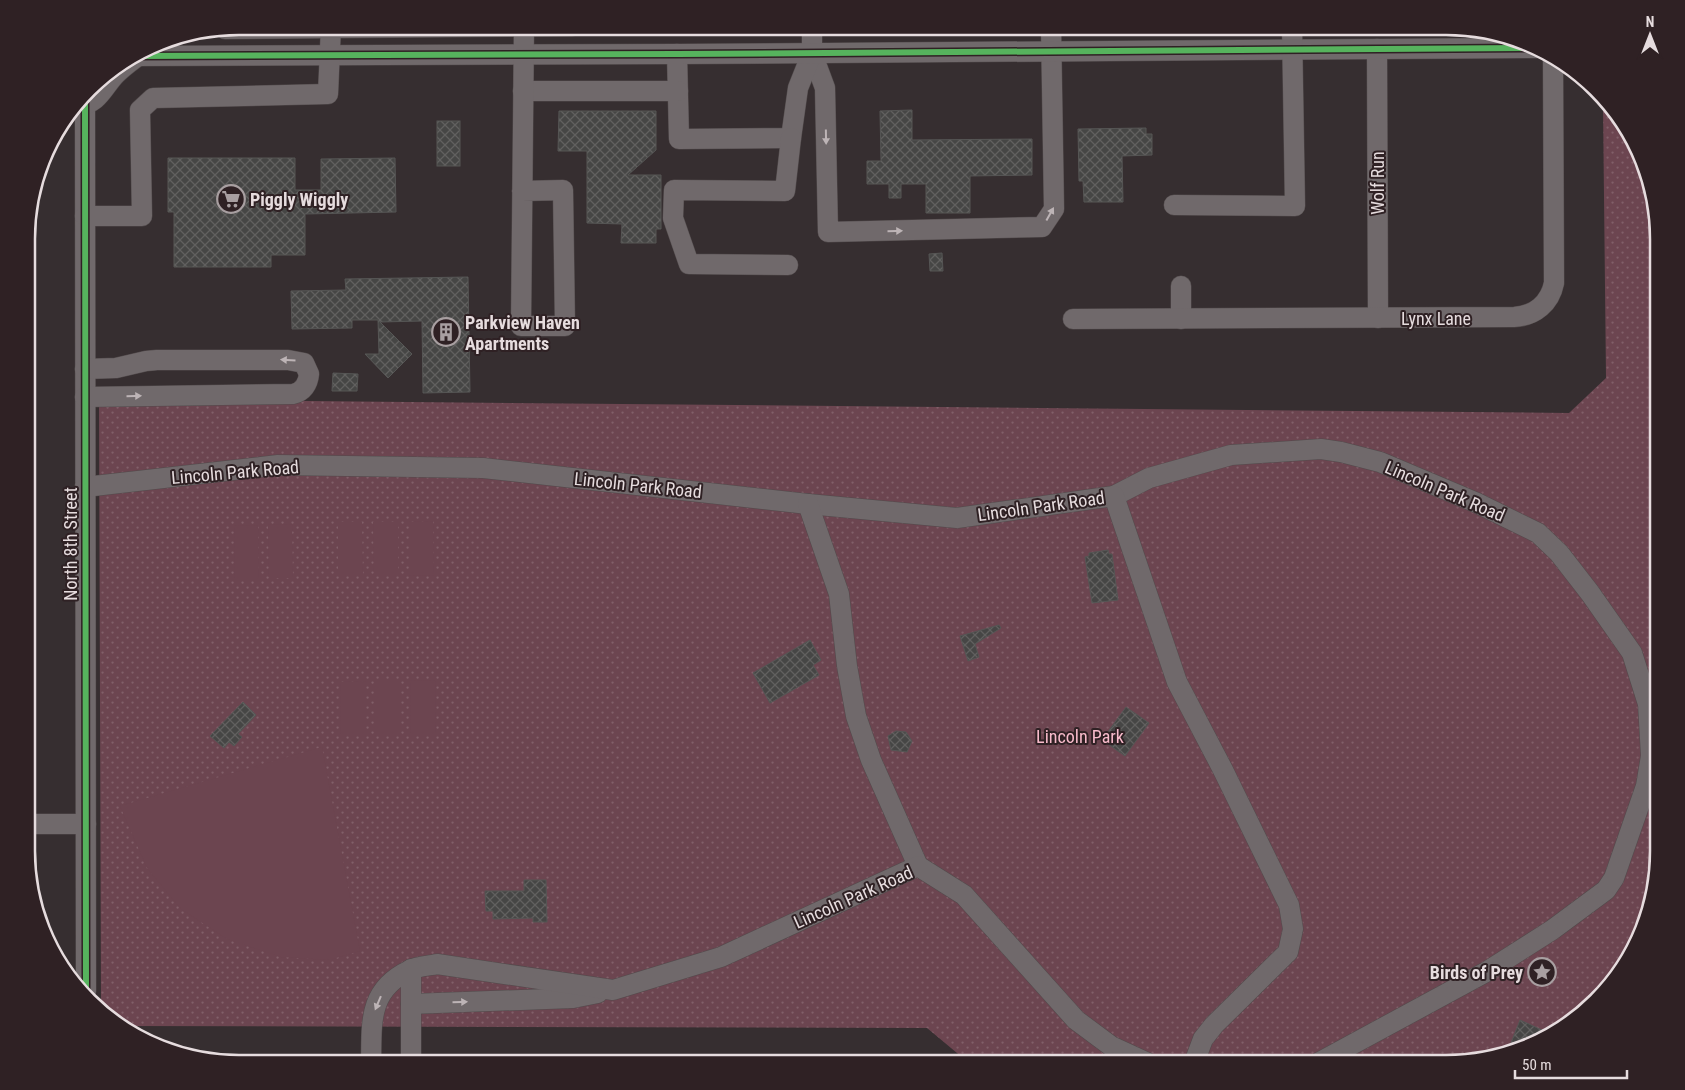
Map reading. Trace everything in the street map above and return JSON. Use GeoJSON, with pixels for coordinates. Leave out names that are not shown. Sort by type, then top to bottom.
{"type":"FeatureCollection","features":[{"type":"Feature","properties":{"kind":"street"},"geometry":{"type":"LineString","coordinates":[[85,216],[142,216],[140,110],[153,98],[328,94],[331,35]]}},
{"type":"Feature","properties":{"kind":"street"},"geometry":{"type":"LineString","coordinates":[[522,191],[563,190],[565,326],[521,326],[523,55],[524,35]]}},
{"type":"Feature","properties":{"kind":"street"},"geometry":{"type":"LineString","coordinates":[[572,35],[572,54]]}},
{"type":"Feature","properties":{"kind":"street"},"geometry":{"type":"LineString","coordinates":[[812,35],[812,53],[825,88],[828,232],[1042,227],[1054,210],[1051,35]]}},
{"type":"Feature","properties":{"kind":"street"},"geometry":{"type":"LineString","coordinates":[[1174,205],[1295,206],[1292,35]]}},
{"type":"Feature","properties":{"kind":"street"},"geometry":{"type":"LineString","coordinates":[[149,56],[1292,50],[1377,49],[1499,42]]}},
{"type":"Feature","properties":{"kind":"street","name":"Wolf Run"},"geometry":{"type":"LineString","coordinates":[[1377,49],[1378,318]]}},
{"type":"Feature","properties":{"kind":"street"},"geometry":{"type":"LineString","coordinates":[[788,265],[689,264],[673,218],[674,190],[785,191],[798,88],[812,53]]}},
{"type":"Feature","properties":{"kind":"street"},"geometry":{"type":"LineString","coordinates":[[677,54],[679,139],[791,138]]}},
{"type":"Feature","properties":{"kind":"street","name":"Lynx Lane"},"geometry":{"type":"LineString","coordinates":[[1073,319],[1524,317],[1535,312],[1550,296],[1554,283],[1553,65]]}},
{"type":"Feature","properties":{"kind":"street"},"geometry":{"type":"LineString","coordinates":[[86,104],[97,99],[112,79]]}},
{"type":"Feature","properties":{"kind":"street"},"geometry":{"type":"LineString","coordinates":[[523,92],[678,92]]}},
{"type":"Feature","properties":{"kind":"street","name":"North 8th Street"},"geometry":{"type":"LineString","coordinates":[[83,108],[85,216],[86,986]]}},
{"type":"Feature","properties":{"kind":"street"},"geometry":{"type":"LineString","coordinates":[[1181,286],[1181,319]]}},
{"type":"Feature","properties":{"kind":"street"},"geometry":{"type":"LineString","coordinates":[[85,369],[116,368],[157,360],[288,360],[304,363],[309,374],[306,386],[299,393],[293,394],[85,397]]}},
{"type":"Feature","properties":{"kind":"street","name":"Lincoln Park Road"},"geometry":{"type":"LineString","coordinates":[[85,488],[278,465],[482,468],[808,504],[957,518],[1114,496],[1149,478],[1231,456],[1321,449],[1341,452],[1380,462],[1477,503],[1538,533],[1559,553],[1632,653],[1648,704],[1650,739]]}},
{"type":"Feature","properties":{"kind":"street"},"geometry":{"type":"LineString","coordinates":[[1114,496],[1177,682],[1289,905],[1293,929],[1288,952],[1214,1025],[1203,1039],[1197,1055]]}},
{"type":"Feature","properties":{"kind":"street"},"geometry":{"type":"LineString","coordinates":[[808,504],[839,594],[847,666],[856,716],[871,760],[918,866]]}},
{"type":"Feature","properties":{"kind":"street","name":"Lincoln Park Road"},"geometry":{"type":"LineString","coordinates":[[1333,1055],[1486,972],[1552,930],[1606,890],[1614,878],[1637,814],[1646,786],[1650,762]]}},
{"type":"Feature","properties":{"kind":"street"},"geometry":{"type":"LineString","coordinates":[[35,824],[86,824]]}},
{"type":"Feature","properties":{"kind":"street","name":"Lincoln Park Road"},"geometry":{"type":"LineString","coordinates":[[411,1004],[574,998],[613,990],[721,957],[918,866],[964,895],[1076,1020],[1111,1046],[1131,1055]]}},
{"type":"Feature","properties":{"kind":"street","name":"Lincoln Park Road"},"geometry":{"type":"LineString","coordinates":[[411,969],[437,964],[613,990]]}},
{"type":"Feature","properties":{"kind":"street"},"geometry":{"type":"LineString","coordinates":[[411,969],[411,1055]]}},
{"type":"Feature","properties":{"kind":"street"},"geometry":{"type":"LineString","coordinates":[[371,1055],[372,1017],[378,1000],[386,987],[411,969]]}},
{"type":"Feature","properties":{"kind":"green space","name":"Lincoln Park"},"geometry":{"type":"Polygon","coordinates":[[[1603,109],[1623,137],[1639,173],[1646,199],[1650,226],[1650,864],[1646,891],[1639,917],[1623,953],[1608,975],[1581,1004],[1559,1021],[1536,1034],[1512,1044],[1486,1051],[1459,1055],[959,1055],[927,1028],[134,1026],[101,1001],[99,399],[1569,413],[1606,378],[1603,109]]]}},
{"type":"Feature","properties":{"kind":"green space"},"geometry":{"type":"Polygon","coordinates":[[[433,521],[434,575],[409,576],[409,522],[433,521]]]}},
{"type":"Feature","properties":{"kind":"green space"},"geometry":{"type":"Polygon","coordinates":[[[338,522],[362,522],[363,576],[338,576],[338,522]]]}},
{"type":"Feature","properties":{"kind":"green space"},"geometry":{"type":"Polygon","coordinates":[[[373,522],[398,522],[398,576],[374,576],[373,522]]]}},
{"type":"Feature","properties":{"kind":"green space"},"geometry":{"type":"Polygon","coordinates":[[[292,524],[293,578],[269,578],[268,525],[292,524]]]}},
{"type":"Feature","properties":{"kind":"green space"},"geometry":{"type":"Polygon","coordinates":[[[258,525],[259,579],[235,579],[234,526],[258,525]]]}},
{"type":"Feature","properties":{"kind":"green space"},"geometry":{"type":"Polygon","coordinates":[[[435,680],[436,734],[411,734],[410,681],[435,680]]]}},
{"type":"Feature","properties":{"kind":"green space"},"geometry":{"type":"Polygon","coordinates":[[[366,681],[366,735],[341,735],[340,682],[366,681]]]}},
{"type":"Feature","properties":{"kind":"green space"},"geometry":{"type":"Polygon","coordinates":[[[376,681],[401,681],[401,734],[376,734],[376,681]]]}},
{"type":"Feature","properties":{"kind":"green space"},"geometry":{"type":"Polygon","coordinates":[[[322,747],[360,951],[329,960],[281,957],[227,939],[181,909],[147,868],[120,806],[322,747]]]}},
{"type":"Feature","properties":{"kind":"building"},"geometry":{"type":"Polygon","coordinates":[[[912,110],[912,140],[1032,139],[1032,175],[970,176],[970,213],[926,213],[926,184],[901,184],[901,198],[889,198],[889,184],[867,184],[867,161],[881,161],[880,111],[912,110]]]}},
{"type":"Feature","properties":{"kind":"building"},"geometry":{"type":"Polygon","coordinates":[[[559,111],[656,111],[656,150],[628,175],[661,175],[661,229],[656,229],[656,243],[621,243],[622,224],[587,223],[587,151],[558,151],[559,111]]]}},
{"type":"Feature","properties":{"kind":"building"},"geometry":{"type":"Polygon","coordinates":[[[437,121],[460,121],[460,166],[437,166],[437,121]]]}},
{"type":"Feature","properties":{"kind":"building"},"geometry":{"type":"Polygon","coordinates":[[[1146,128],[1146,134],[1152,134],[1152,155],[1122,156],[1123,202],[1084,202],[1083,181],[1079,181],[1078,129],[1146,128]]]}},
{"type":"Feature","properties":{"kind":"building"},"geometry":{"type":"Polygon","coordinates":[[[168,158],[295,158],[295,190],[321,190],[321,159],[395,158],[396,212],[305,214],[305,255],[271,255],[271,267],[174,267],[174,212],[168,212],[168,158]]]}},
{"type":"Feature","properties":{"kind":"building"},"geometry":{"type":"Polygon","coordinates":[[[942,253],[943,271],[930,271],[929,254],[942,253]]]}},
{"type":"Feature","properties":{"kind":"building","name":"Parkview Haven Apartments"},"geometry":{"type":"Polygon","coordinates":[[[468,277],[470,392],[423,393],[422,321],[380,322],[412,354],[388,378],[365,354],[379,354],[378,320],[352,320],[352,328],[292,329],[291,291],[346,290],[345,279],[468,277]]]}},
{"type":"Feature","properties":{"kind":"building"},"geometry":{"type":"Polygon","coordinates":[[[333,373],[358,374],[357,391],[332,391],[333,373]]]}},
{"type":"Feature","properties":{"kind":"building"},"geometry":{"type":"Polygon","coordinates":[[[1108,550],[1109,554],[1112,554],[1118,600],[1092,603],[1085,557],[1089,556],[1089,553],[1108,550]]]}},
{"type":"Feature","properties":{"kind":"building"},"geometry":{"type":"Polygon","coordinates":[[[999,625],[1001,628],[975,644],[979,657],[968,661],[960,636],[999,625]]]}},
{"type":"Feature","properties":{"kind":"building"},"geometry":{"type":"Polygon","coordinates":[[[810,640],[821,660],[813,665],[819,675],[770,703],[753,673],[810,640]]]}},
{"type":"Feature","properties":{"kind":"building"},"geometry":{"type":"Polygon","coordinates":[[[243,702],[256,715],[238,734],[242,737],[234,746],[229,742],[224,748],[210,736],[243,702]]]}},
{"type":"Feature","properties":{"kind":"building"},"geometry":{"type":"Polygon","coordinates":[[[1126,707],[1149,723],[1125,756],[1102,740],[1126,707]]]}},
{"type":"Feature","properties":{"kind":"building"},"geometry":{"type":"Polygon","coordinates":[[[896,731],[906,732],[912,741],[907,752],[891,750],[888,736],[896,731]]]}},
{"type":"Feature","properties":{"kind":"building"},"geometry":{"type":"Polygon","coordinates":[[[524,880],[546,880],[547,922],[533,922],[533,918],[493,919],[493,911],[486,911],[485,891],[524,891],[524,880]]]}},
{"type":"Feature","properties":{"kind":"building"},"geometry":{"type":"Polygon","coordinates":[[[1520,1020],[1543,1030],[1536,1034],[1510,1044],[1520,1020]]]}},
{"type":"Feature","properties":{"kind":"cycle path"},"geometry":{"type":"LineString","coordinates":[[149,56],[1517,48]]}},
{"type":"Feature","properties":{"kind":"cycle path"},"geometry":{"type":"LineString","coordinates":[[85,105],[86,986]]}},
{"type":"Feature","properties":{"kind":"place","name":"Piggly Wiggly"},"geometry":{"type":"Point","coordinates":[231,199]}},
{"type":"Feature","properties":{"kind":"place","name":"Parkview Haven Apartments"},"geometry":{"type":"Point","coordinates":[446,332]}},
{"type":"Feature","properties":{"kind":"place","name":"Birds of Prey"},"geometry":{"type":"Point","coordinates":[1542,972]}}]}
